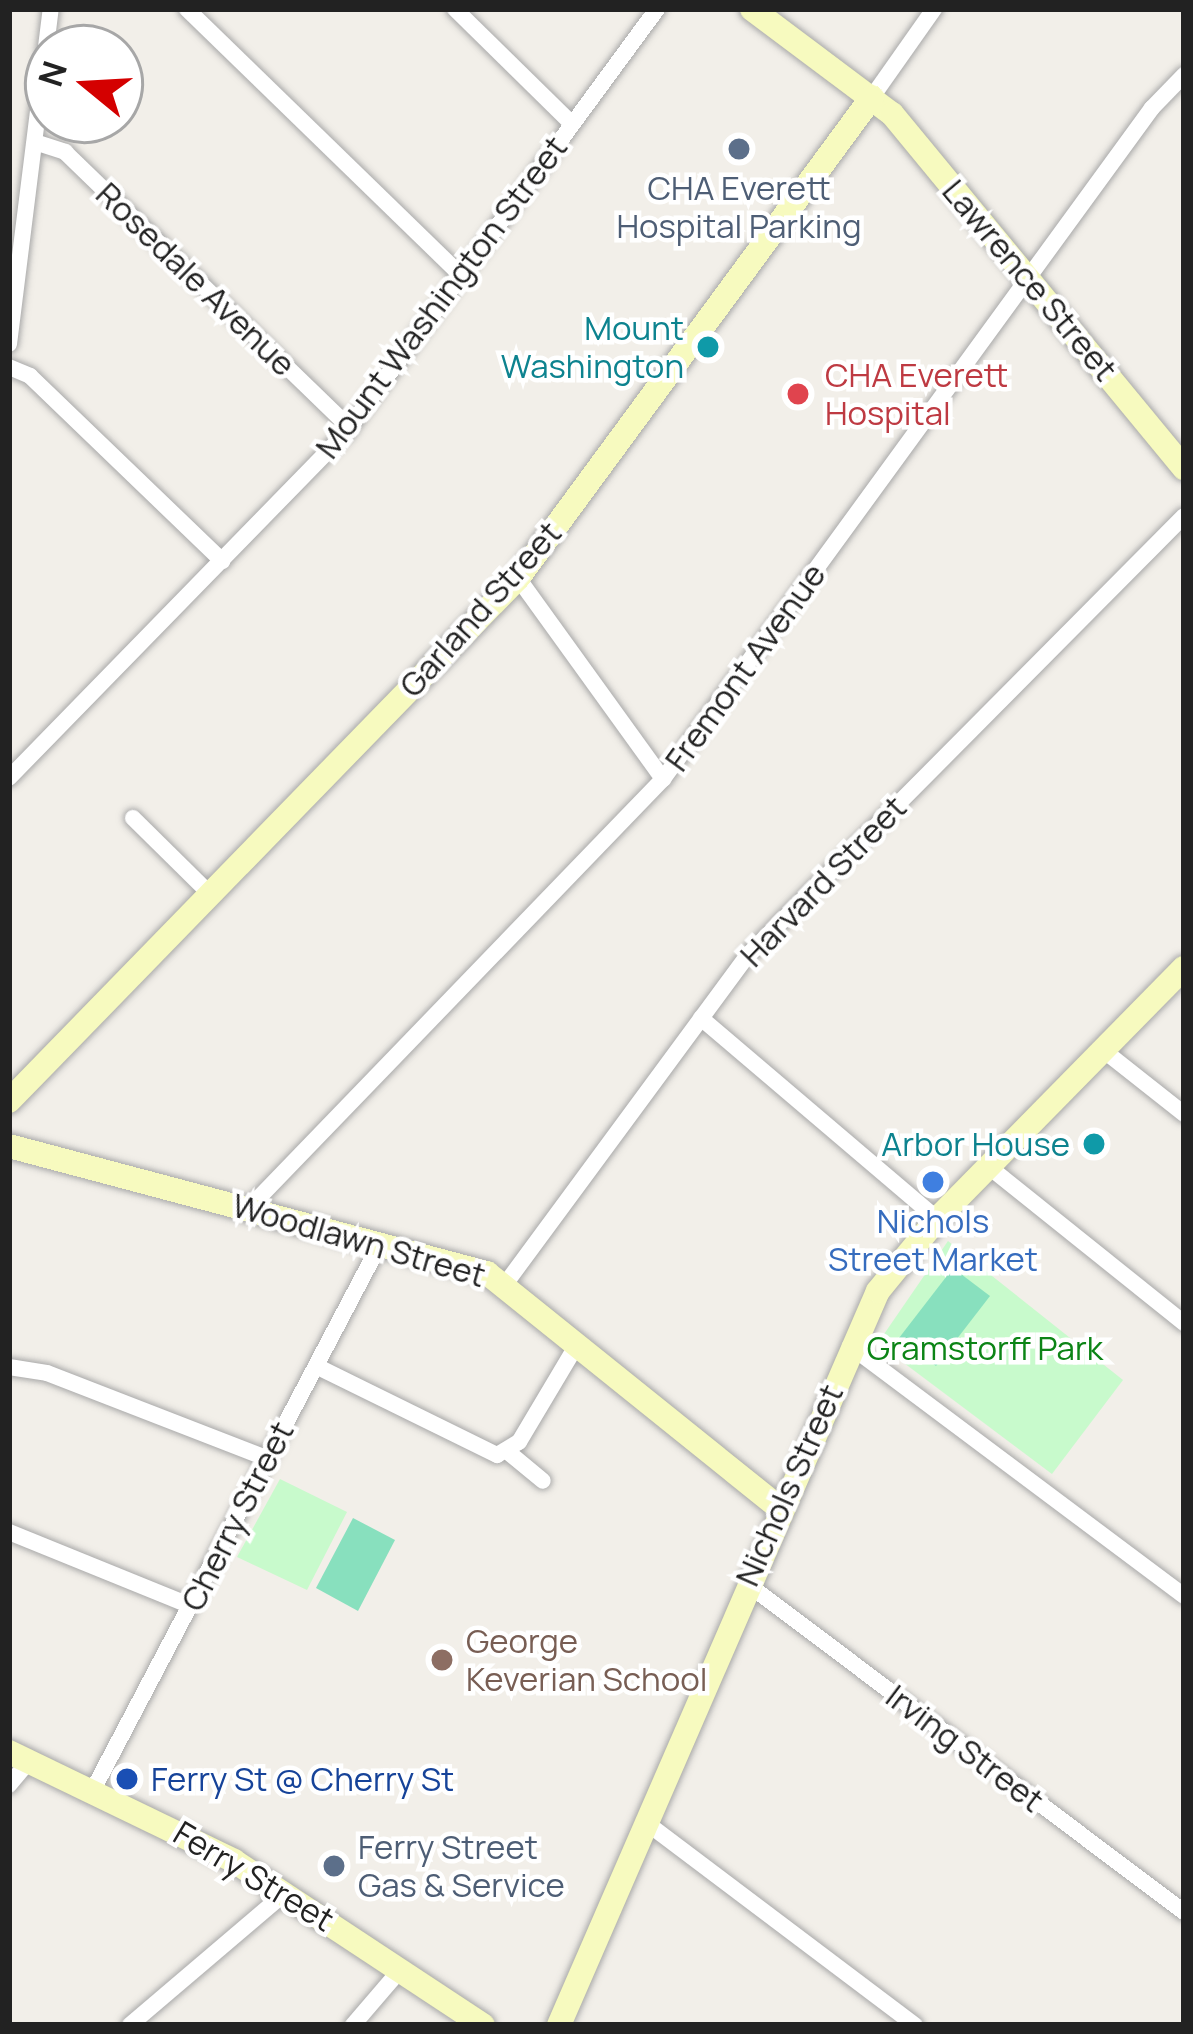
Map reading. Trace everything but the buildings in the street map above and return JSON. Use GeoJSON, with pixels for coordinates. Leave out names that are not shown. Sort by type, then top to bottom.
{"type":"FeatureCollection","features":[{"type":"Feature","properties":{"kind":"street"},"geometry":{"type":"LineString","coordinates":[[187,9],[462,276]]}},
{"type":"Feature","properties":{"kind":"street"},"geometry":{"type":"LineString","coordinates":[[455,9],[572,124]]}},
{"type":"Feature","properties":{"kind":"street","name":"Mount Washington Street"},"geometry":{"type":"LineString","coordinates":[[9,778],[350,428],[657,9]]}},
{"type":"Feature","properties":{"kind":"street","name":"Lawrence Street"},"geometry":{"type":"LineString","coordinates":[[752,9],[872,97],[1184,468]]}},
{"type":"Feature","properties":{"kind":"street","name":"Garland Street"},"geometry":{"type":"LineString","coordinates":[[9,1101],[518,578],[934,9]]}},
{"type":"Feature","properties":{"kind":"street","name":"Fremont Avenue"},"geometry":{"type":"LineString","coordinates":[[248,1209],[663,779],[1028,278],[1184,76]]}},
{"type":"Feature","properties":{"kind":"street"},"geometry":{"type":"LineString","coordinates":[[9,344],[35,144]]}},
{"type":"Feature","properties":{"kind":"street","name":"Rosedale Avenue"},"geometry":{"type":"LineString","coordinates":[[42,144],[63,150],[350,428]]}},
{"type":"Feature","properties":{"kind":"street"},"geometry":{"type":"LineString","coordinates":[[9,367],[32,377],[222,561]]}},
{"type":"Feature","properties":{"kind":"street","name":"Harvard Street"},"geometry":{"type":"LineString","coordinates":[[506,1283],[753,950],[1184,516]]}},
{"type":"Feature","properties":{"kind":"street"},"geometry":{"type":"LineString","coordinates":[[518,578],[663,779]]}},
{"type":"Feature","properties":{"kind":"street"},"geometry":{"type":"LineString","coordinates":[[133,818],[211,895]]}},
{"type":"Feature","properties":{"kind":"street","name":"Nichols Street"},"geometry":{"type":"LineString","coordinates":[[559,2025],[778,1508],[850,1346],[888,1276],[937,1219],[1184,968]]}},
{"type":"Feature","properties":{"kind":"street"},"geometry":{"type":"LineString","coordinates":[[700,1018],[937,1219]]}},
{"type":"Feature","properties":{"kind":"street"},"geometry":{"type":"LineString","coordinates":[[1103,1050],[1184,1114]]}},
{"type":"Feature","properties":{"kind":"street","name":"Woodlawn Street"},"geometry":{"type":"LineString","coordinates":[[9,1146],[380,1244],[506,1283],[778,1508]]}},
{"type":"Feature","properties":{"kind":"street"},"geometry":{"type":"LineString","coordinates":[[988,1166],[1184,1323]]}},
{"type":"Feature","properties":{"kind":"street","name":"Cherry Street"},"geometry":{"type":"LineString","coordinates":[[94,1788],[380,1244]]}},
{"type":"Feature","properties":{"kind":"street"},"geometry":{"type":"LineString","coordinates":[[508,1452],[578,1343]]}},
{"type":"Feature","properties":{"kind":"street"},"geometry":{"type":"LineString","coordinates":[[850,1346],[1184,1596]]}},
{"type":"Feature","properties":{"kind":"street"},"geometry":{"type":"LineString","coordinates":[[316,1366],[483,1453],[508,1452],[543,1481]]}},
{"type":"Feature","properties":{"kind":"street"},"geometry":{"type":"LineString","coordinates":[[9,1367],[47,1373],[266,1458]]}},
{"type":"Feature","properties":{"kind":"street"},"geometry":{"type":"LineString","coordinates":[[9,1532],[190,1606]]}},
{"type":"Feature","properties":{"kind":"street","name":"Irving Street"},"geometry":{"type":"LineString","coordinates":[[746,1583],[1184,1912]]}},
{"type":"Feature","properties":{"kind":"street"},"geometry":{"type":"LineString","coordinates":[[9,1786],[20,1756]]}},
{"type":"Feature","properties":{"kind":"street","name":"Ferry Street"},"geometry":{"type":"LineString","coordinates":[[20,1756],[94,1788],[286,1892],[483,2025]]}},
{"type":"Feature","properties":{"kind":"street"},"geometry":{"type":"LineString","coordinates":[[644,1821],[915,2025]]}},
{"type":"Feature","properties":{"kind":"street"},"geometry":{"type":"LineString","coordinates":[[130,2025],[286,1892]]}},
{"type":"Feature","properties":{"kind":"street"},"geometry":{"type":"LineString","coordinates":[[353,2025],[401,1969]]}},
{"type":"Feature","properties":{"kind":"green space","name":"Gramstorff Park"},"geometry":{"type":"Polygon","coordinates":[[[948,1241],[1123,1380],[1052,1474],[884,1348],[882,1337],[948,1241]]]}},
{"type":"Feature","properties":{"kind":"green space"},"geometry":{"type":"Polygon","coordinates":[[[953,1268],[990,1296],[936,1366],[899,1338],[953,1268]]]}},
{"type":"Feature","properties":{"kind":"green space"},"geometry":{"type":"Polygon","coordinates":[[[280,1479],[347,1512],[307,1590],[237,1557],[280,1479]]]}},
{"type":"Feature","properties":{"kind":"green space"},"geometry":{"type":"Polygon","coordinates":[[[353,1518],[395,1540],[358,1611],[316,1588],[353,1518]]]}},
{"type":"Feature","properties":{"kind":"place","name":"CHA Everett Hospital Parking"},"geometry":{"type":"Point","coordinates":[739,149]}},
{"type":"Feature","properties":{"kind":"place","name":"Mount Washington"},"geometry":{"type":"Point","coordinates":[708,347]}},
{"type":"Feature","properties":{"kind":"place","name":"CHA Everett Hospital"},"geometry":{"type":"Point","coordinates":[798,394]}},
{"type":"Feature","properties":{"kind":"place","name":"Arbor House"},"geometry":{"type":"Point","coordinates":[1094,1144]}},
{"type":"Feature","properties":{"kind":"place","name":"Nichols Street Market"},"geometry":{"type":"Point","coordinates":[933,1182]}},
{"type":"Feature","properties":{"kind":"place","name":"George Keverian School"},"geometry":{"type":"Point","coordinates":[442,1660]}},
{"type":"Feature","properties":{"kind":"place","name":"Ferry St @ Cherry St"},"geometry":{"type":"Point","coordinates":[127,1779]}},
{"type":"Feature","properties":{"kind":"place","name":"Ferry Street Gas & Service"},"geometry":{"type":"Point","coordinates":[334,1866]}}]}
